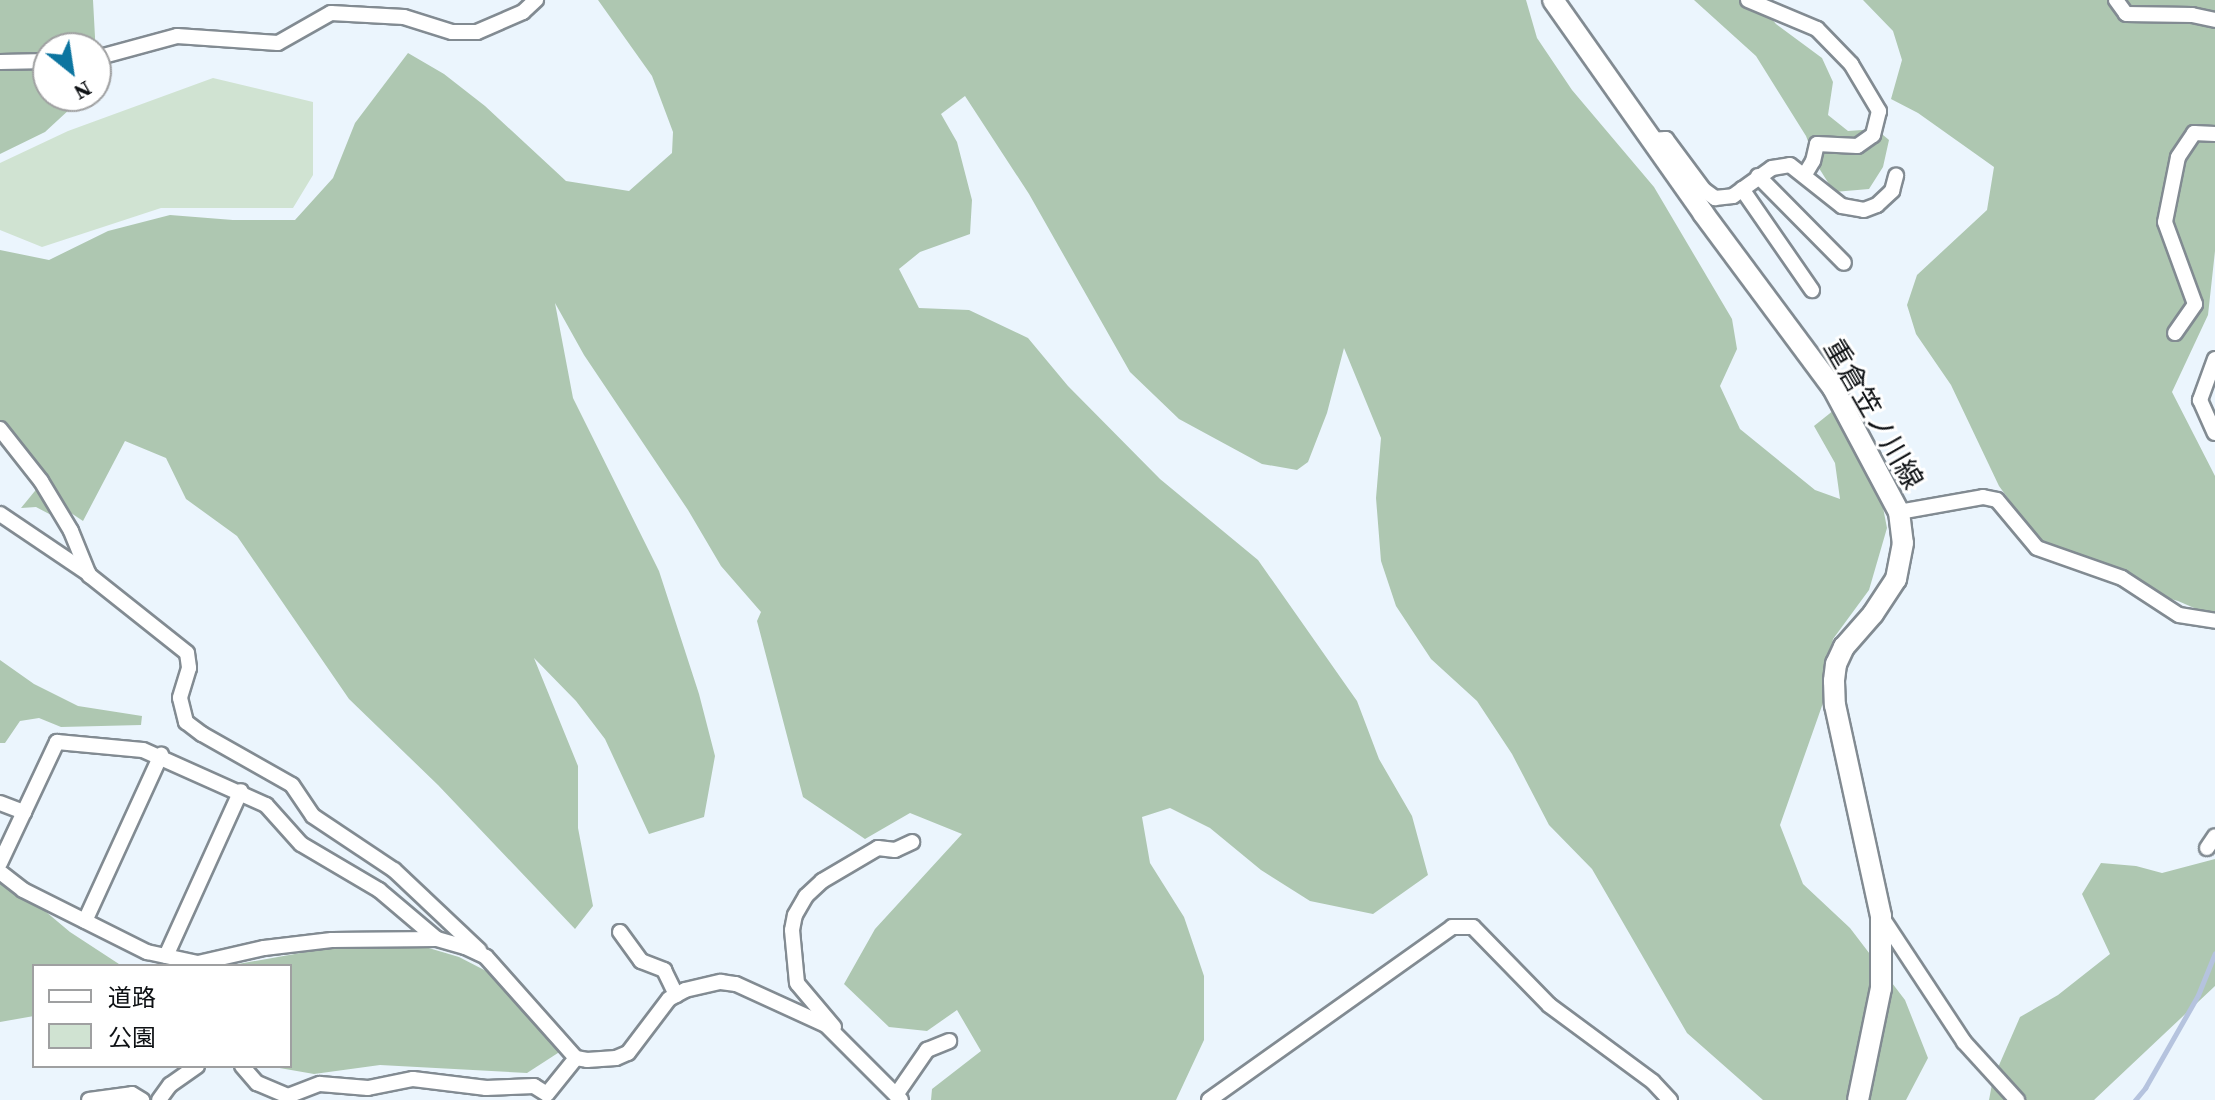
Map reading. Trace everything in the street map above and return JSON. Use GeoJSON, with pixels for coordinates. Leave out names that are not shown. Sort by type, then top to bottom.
{"type":"FeatureCollection","features":[{"type":"Feature","properties":{"kind":"main road","name":"重倉笠ノ川線"},"geometry":{"type":"LineString","coordinates":[[1553,0],[1650,140],[1833,388],[1899,512],[1903,543],[1896,579],[1873,614],[1844,647],[1836,664],[1834,681],[1835,705],[1881,916],[1881,988],[1858,1100]]}},
{"type":"Feature","properties":{"kind":"street"},"geometry":{"type":"LineString","coordinates":[[112,54],[177,36],[278,43],[331,13],[404,17],[452,32],[477,32],[523,12],[536,0]]}},
{"type":"Feature","properties":{"kind":"street"},"geometry":{"type":"LineString","coordinates":[[1748,0],[1817,29],[1851,64],[1879,111],[1873,135],[1857,146],[1817,144],[1813,161],[1804,176]]}},
{"type":"Feature","properties":{"kind":"street"},"geometry":{"type":"LineString","coordinates":[[2116,0],[2126,14],[2192,15],[2215,20]]}},
{"type":"Feature","properties":{"kind":"street"},"geometry":{"type":"LineString","coordinates":[[0,62],[32,61]]}},
{"type":"Feature","properties":{"kind":"street"},"geometry":{"type":"LineString","coordinates":[[2175,333],[2195,304],[2165,222],[2178,157],[2194,133],[2215,134]]}},
{"type":"Feature","properties":{"kind":"street"},"geometry":{"type":"LineString","coordinates":[[1650,140],[1666,139],[1704,190],[1715,198],[1725,199],[1758,176],[1780,165],[1790,165],[1842,206],[1864,210],[1877,205],[1892,191],[1896,176]]}},
{"type":"Feature","properties":{"kind":"street"},"geometry":{"type":"LineString","coordinates":[[1758,176],[1844,263]]}},
{"type":"Feature","properties":{"kind":"street"},"geometry":{"type":"LineString","coordinates":[[1742,189],[1812,290]]}},
{"type":"Feature","properties":{"kind":"street"},"geometry":{"type":"LineString","coordinates":[[2215,359],[2200,400],[2215,433]]}},
{"type":"Feature","properties":{"kind":"street"},"geometry":{"type":"LineString","coordinates":[[0,429],[41,481],[71,531],[89,575]]}},
{"type":"Feature","properties":{"kind":"street"},"geometry":{"type":"LineString","coordinates":[[1899,512],[1983,497],[1997,500],[2037,548],[2122,578],[2179,615],[2215,621]]}},
{"type":"Feature","properties":{"kind":"street"},"geometry":{"type":"LineString","coordinates":[[0,514],[89,575],[187,653],[189,668],[180,698],[186,722],[292,785],[313,816],[394,870],[486,957],[576,1058],[598,1062],[628,1053],[676,995],[721,982],[736,984],[826,1025],[898,1097],[927,1050],[949,1041]]}},
{"type":"Feature","properties":{"kind":"street"},"geometry":{"type":"LineString","coordinates":[[0,863],[57,742],[143,750],[161,755],[266,805],[301,844],[379,890],[437,939],[486,957]]}},
{"type":"Feature","properties":{"kind":"street"},"geometry":{"type":"LineString","coordinates":[[85,921],[161,755]]}},
{"type":"Feature","properties":{"kind":"street"},"geometry":{"type":"LineString","coordinates":[[166,956],[241,791]]}},
{"type":"Feature","properties":{"kind":"street"},"geometry":{"type":"LineString","coordinates":[[0,803],[24,812]]}},
{"type":"Feature","properties":{"kind":"street"},"geometry":{"type":"LineString","coordinates":[[840,1038],[830,1020],[797,983],[793,957],[795,915],[806,896],[822,881],[878,848],[895,850],[912,842]]}},
{"type":"Feature","properties":{"kind":"street"},"geometry":{"type":"LineString","coordinates":[[0,872],[23,890],[147,952],[198,963],[264,948],[332,940],[437,939]]}},
{"type":"Feature","properties":{"kind":"street"},"geometry":{"type":"LineString","coordinates":[[1881,916],[1964,1042],[2017,1100]]}},
{"type":"Feature","properties":{"kind":"street"},"geometry":{"type":"LineString","coordinates":[[1209,1100],[1452,927],[1473,927],[1549,1005],[1653,1082],[1670,1100]]}},
{"type":"Feature","properties":{"kind":"street"},"geometry":{"type":"LineString","coordinates":[[620,932],[641,961],[664,970],[676,995]]}},
{"type":"Feature","properties":{"kind":"street"},"geometry":{"type":"LineString","coordinates":[[244,1068],[255,1081],[288,1096],[320,1084],[338,1083],[356,1088],[413,1079],[474,1088],[534,1086],[547,1094],[576,1058]]}},
{"type":"Feature","properties":{"kind":"street"},"geometry":{"type":"LineString","coordinates":[[159,1100],[170,1085],[194,1068]]}},
{"type":"Feature","properties":{"kind":"street"},"geometry":{"type":"LineString","coordinates":[[89,1100],[121,1094],[132,1094],[142,1100]]}},
{"type":"Feature","properties":{"kind":"green space"},"geometry":{"type":"Polygon","coordinates":[[[0,0],[93,0],[94,32],[32,32],[32,112],[67,112],[45,132],[0,154],[0,0]]]}},
{"type":"Feature","properties":{"kind":"green space"},"geometry":{"type":"Polygon","coordinates":[[[598,0],[1526,0],[1537,38],[1572,90],[1654,187],[1732,319],[1737,349],[1720,386],[1740,429],[1815,490],[1840,499],[1835,463],[1814,426],[1834,410],[1875,466],[1887,528],[1869,590],[1833,639],[1823,703],[1780,825],[1803,884],[1850,928],[1905,1000],[1928,1058],[1906,1100],[1763,1100],[1687,1033],[1592,869],[1549,825],[1512,754],[1477,701],[1431,659],[1396,606],[1381,561],[1376,498],[1381,438],[1344,348],[1327,413],[1308,462],[1297,470],[1262,464],[1179,419],[1130,372],[1029,194],[965,96],[941,114],[957,142],[972,200],[970,234],[920,252],[899,269],[919,308],[969,310],[1028,338],[1068,386],[1160,479],[1258,560],[1357,701],[1379,759],[1412,816],[1428,875],[1373,914],[1310,901],[1261,870],[1210,828],[1170,808],[1142,817],[1150,863],[1184,917],[1204,976],[1204,1040],[1176,1100],[931,1100],[932,1089],[981,1051],[957,1010],[927,1031],[889,1027],[844,984],[875,929],[962,834],[910,813],[865,839],[803,797],[757,621],[761,612],[721,566],[688,510],[584,355],[555,303],[573,398],[659,571],[699,694],[715,756],[704,817],[649,834],[605,739],[576,701],[534,658],[578,766],[578,828],[593,906],[575,929],[438,785],[349,699],[237,536],[186,499],[166,458],[125,441],[83,521],[71,513],[53,516],[36,507],[21,508],[39,486],[0,442],[0,250],[49,260],[108,231],[170,215],[233,220],[295,220],[333,178],[355,123],[408,53],[444,74],[485,106],[566,181],[629,191],[672,153],[673,132],[652,76],[598,0]]]}},
{"type":"Feature","properties":{"kind":"green space"},"geometry":{"type":"Polygon","coordinates":[[[1694,0],[1756,0],[1776,24],[1822,58],[1833,82],[1828,115],[1848,131],[1876,129],[1889,140],[1883,167],[1869,189],[1834,192],[1817,165],[1806,136],[1756,56],[1694,0]]]}},
{"type":"Feature","properties":{"kind":"green space"},"geometry":{"type":"Polygon","coordinates":[[[1863,0],[2215,0],[2215,251],[2208,315],[2172,392],[2215,476],[2215,617],[2149,593],[2063,554],[2037,538],[1999,486],[1951,385],[1916,334],[1907,305],[1917,275],[1987,210],[1994,167],[1918,113],[1891,99],[1902,60],[1893,31],[1863,0]]]}},
{"type":"Feature","properties":{"kind":"green space"},"geometry":{"type":"Polygon","coordinates":[[[213,78],[313,102],[313,175],[293,208],[161,208],[42,247],[0,230],[0,163],[68,131],[213,78]]]}},
{"type":"Feature","properties":{"kind":"green space"},"geometry":{"type":"Polygon","coordinates":[[[0,660],[34,684],[78,706],[142,716],[141,725],[61,727],[39,718],[20,721],[5,743],[0,743],[0,660]]]}},
{"type":"Feature","properties":{"kind":"green space"},"geometry":{"type":"Polygon","coordinates":[[[2215,859],[2215,986],[2094,1100],[1989,1100],[1993,1079],[2020,1017],[2058,995],[2110,954],[2082,894],[2101,863],[2136,866],[2162,873],[2215,859]]]}},
{"type":"Feature","properties":{"kind":"green space"},"geometry":{"type":"Polygon","coordinates":[[[0,882],[119,964],[32,964],[32,1016],[0,1022],[0,882]]]}},
{"type":"Feature","properties":{"kind":"green space"},"geometry":{"type":"Polygon","coordinates":[[[422,946],[459,957],[490,973],[561,1051],[527,1073],[380,1065],[314,1074],[280,1068],[292,1068],[292,964],[238,964],[323,949],[422,946]]]}},
{"type":"Feature","properties":{"kind":"waterway"},"geometry":{"type":"LineString","coordinates":[[2135,1100],[2145,1088],[2198,995],[2215,953]]}}]}
